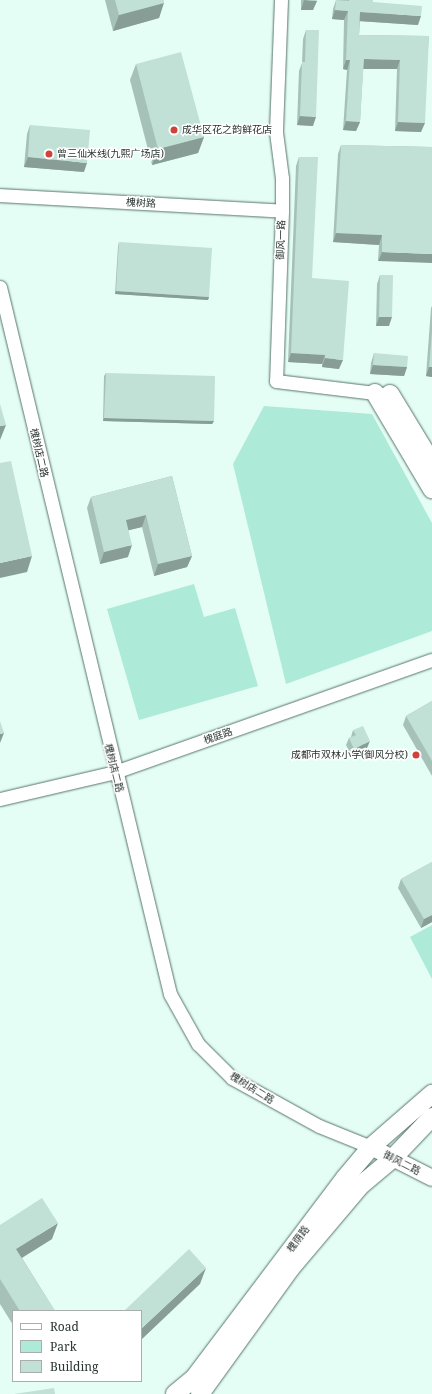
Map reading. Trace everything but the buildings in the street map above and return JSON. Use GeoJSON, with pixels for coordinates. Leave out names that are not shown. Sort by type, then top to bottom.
{"type":"FeatureCollection","features":[{"type":"Feature","properties":{"kind":"main road"},"geometry":{"type":"LineString","coordinates":[[383,394],[432,463]]}},
{"type":"Feature","properties":{"kind":"main road"},"geometry":{"type":"LineString","coordinates":[[383,394],[432,488]]}},
{"type":"Feature","properties":{"kind":"main road","name":"槐荫路"},"geometry":{"type":"LineString","coordinates":[[175,1394],[195,1377],[345,1178],[371,1148],[432,1094]]}},
{"type":"Feature","properties":{"kind":"main road","name":"槐荫路"},"geometry":{"type":"LineString","coordinates":[[200,1394],[290,1269],[361,1185],[392,1158],[432,1117]]}},
{"type":"Feature","properties":{"kind":"street","name":"御风一路"},"geometry":{"type":"LineString","coordinates":[[281,0],[276,132],[282,178],[282,211],[276,381],[383,394]]}},
{"type":"Feature","properties":{"kind":"street","name":"槐树路"},"geometry":{"type":"LineString","coordinates":[[0,195],[282,211]]}},
{"type":"Feature","properties":{"kind":"street","name":"槐树店二路"},"geometry":{"type":"LineString","coordinates":[[0,287],[115,772],[170,994],[198,1044],[232,1078],[319,1126],[371,1148]]}},
{"type":"Feature","properties":{"kind":"street","name":"槐庭路"},"geometry":{"type":"LineString","coordinates":[[0,799],[115,772],[432,660]]}},
{"type":"Feature","properties":{"kind":"street","name":"御风二路"},"geometry":{"type":"LineString","coordinates":[[371,1148],[432,1178]]}},
{"type":"Feature","properties":{"kind":"green space"},"geometry":{"type":"Polygon","coordinates":[[[264,406],[372,414],[432,523],[432,631],[286,684],[233,464],[264,406]]]}},
{"type":"Feature","properties":{"kind":"green space"},"geometry":{"type":"Polygon","coordinates":[[[194,584],[204,617],[235,608],[258,686],[139,720],[107,609],[194,584]]]}},
{"type":"Feature","properties":{"kind":"green space"},"geometry":{"type":"Polygon","coordinates":[[[432,925],[432,979],[410,937],[432,925]]]}},
{"type":"Feature","properties":{"kind":"place","name":"成华区花之韵鲜花店"},"geometry":{"type":"Point","coordinates":[174,130]}},
{"type":"Feature","properties":{"kind":"place","name":"曾三仙米线(九熙广场店)"},"geometry":{"type":"Point","coordinates":[49,154]}},
{"type":"Feature","properties":{"kind":"place","name":"成都市双林小学(御风分校)"},"geometry":{"type":"Point","coordinates":[416,755]}}]}
